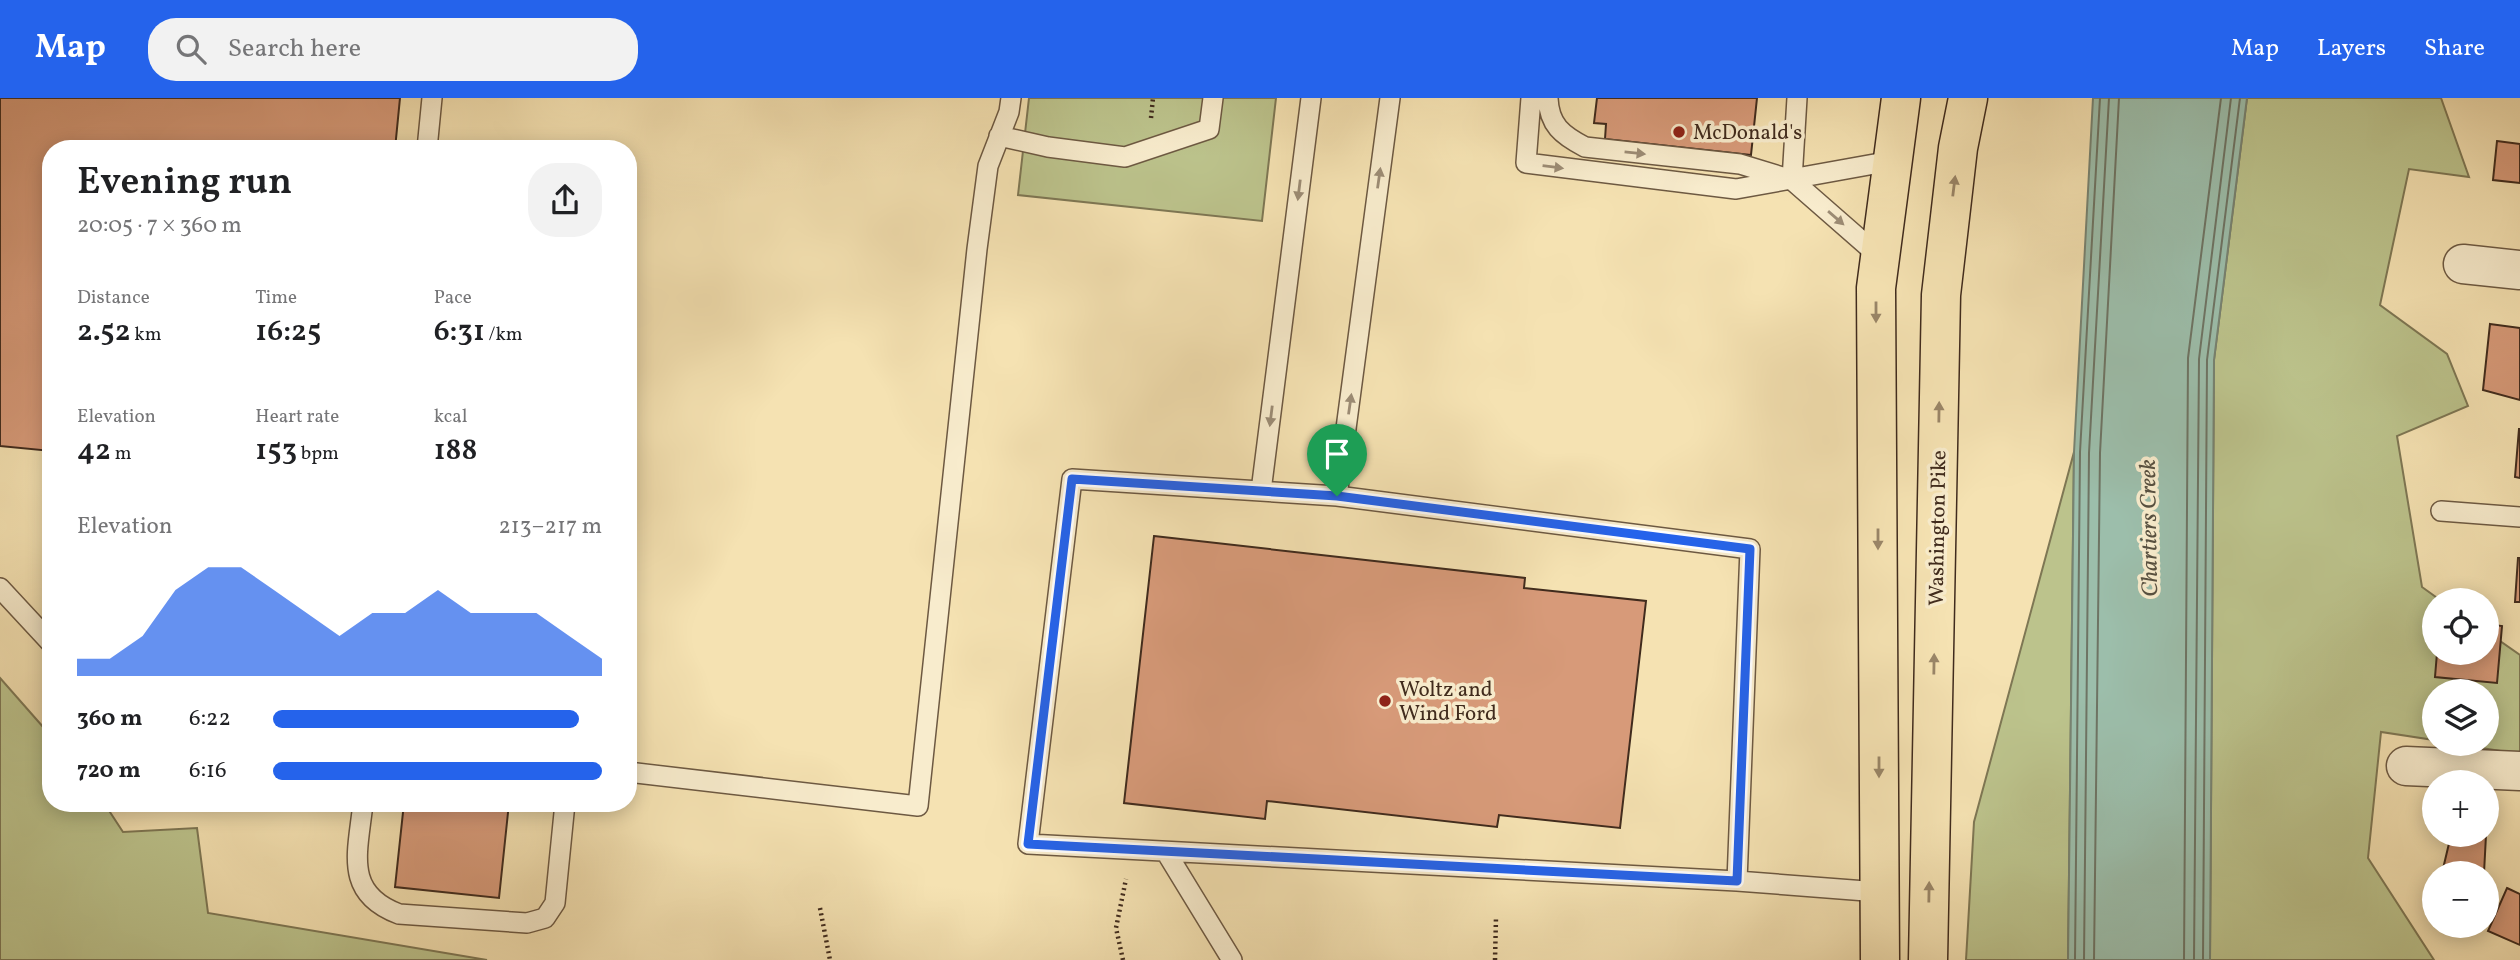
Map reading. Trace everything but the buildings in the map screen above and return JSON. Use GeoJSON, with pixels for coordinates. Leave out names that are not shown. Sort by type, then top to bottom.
{"type":"FeatureCollection","features":[{"type":"Feature","properties":{"kind":"main road"},"geometry":{"type":"LineString","coordinates":[[1880,960],[1876,288],[1901,98]]}},
{"type":"Feature","properties":{"kind":"main road","name":"Washington Pike"},"geometry":{"type":"LineString","coordinates":[[1928,960],[1941,295],[1958,148],[1968,98]]}},
{"type":"Feature","properties":{"kind":"street"},"geometry":{"type":"LineString","coordinates":[[2463,264],[2520,270]]}},
{"type":"Feature","properties":{"kind":"street"},"geometry":{"type":"LineString","coordinates":[[2406,766],[2520,771]]}},
{"type":"Feature","properties":{"kind":"lane"},"geometry":{"type":"LineString","coordinates":[[428,140],[432,98]]}},
{"type":"Feature","properties":{"kind":"lane"},"geometry":{"type":"LineString","coordinates":[[637,773],[918,806],[944,582],[977,249],[988,166],[1011,98]]}},
{"type":"Feature","properties":{"kind":"lane"},"geometry":{"type":"LineString","coordinates":[[999,136],[1048,147],[1125,157],[1209,129],[1213,98]]}},
{"type":"Feature","properties":{"kind":"lane"},"geometry":{"type":"LineString","coordinates":[[1261,491],[1311,98]]}},
{"type":"Feature","properties":{"kind":"lane"},"geometry":{"type":"LineString","coordinates":[[1337,496],[1390,98]]}},
{"type":"Feature","properties":{"kind":"lane"},"geometry":{"type":"LineString","coordinates":[[1531,98],[1526,163],[1736,188],[1891,162]]}},
{"type":"Feature","properties":{"kind":"lane"},"geometry":{"type":"LineString","coordinates":[[1548,98],[1550,120],[1563,136],[1585,147],[1740,164],[1792,180],[1880,257]]}},
{"type":"Feature","properties":{"kind":"lane"},"geometry":{"type":"LineString","coordinates":[[1792,180],[1797,98]]}},
{"type":"Feature","properties":{"kind":"lane"},"geometry":{"type":"LineString","coordinates":[[1737,881],[1750,549],[1337,496],[1072,479],[1028,844],[1737,881],[1880,892]]}},
{"type":"Feature","properties":{"kind":"lane"},"geometry":{"type":"LineString","coordinates":[[2441,512],[2520,517]]}},
{"type":"Feature","properties":{"kind":"lane"},"geometry":{"type":"LineString","coordinates":[[0,588],[42,633]]}},
{"type":"Feature","properties":{"kind":"lane"},"geometry":{"type":"LineString","coordinates":[[362,812],[357,861],[360,884],[382,908],[399,914],[527,923],[545,918],[555,902],[564,812]]}},
{"type":"Feature","properties":{"kind":"lane"},"geometry":{"type":"LineString","coordinates":[[1166,852],[1232,960]]}},
{"type":"Feature","properties":{"kind":"path"},"geometry":{"type":"LineString","coordinates":[[1123,960],[1116,928],[1132,850]]}},
{"type":"Feature","properties":{"kind":"path"},"geometry":{"type":"LineString","coordinates":[[820,908],[830,960]]}},
{"type":"Feature","properties":{"kind":"path"},"geometry":{"type":"LineString","coordinates":[[1495,960],[1496,918]]}},
{"type":"Feature","properties":{"kind":"green space"},"geometry":{"type":"Polygon","coordinates":[[[1029,98],[1276,98],[1262,221],[1018,195],[1029,98]]]}},
{"type":"Feature","properties":{"kind":"green space"},"geometry":{"type":"Polygon","coordinates":[[[2247,98],[2441,98],[2469,177],[2409,169],[2380,305],[2447,354],[2468,406],[2397,436],[2423,588],[2422,665],[2499,665],[2499,640],[2520,655],[2520,754],[2499,751],[2499,679],[2422,679],[2422,738],[2381,732],[2368,858],[2434,960],[2210,960],[2214,360],[2247,98]]]}},
{"type":"Feature","properties":{"kind":"green space"},"geometry":{"type":"Polygon","coordinates":[[[2074,452],[2068,960],[1966,960],[1974,822],[2074,452]]]}},
{"type":"Feature","properties":{"kind":"green space"},"geometry":{"type":"Polygon","coordinates":[[[0,678],[42,726],[42,812],[110,812],[123,832],[197,828],[208,913],[487,960],[0,960],[0,678]]]}},
{"type":"Feature","properties":{"kind":"water","name":"Chartiers Creek"},"geometry":{"type":"Polygon","coordinates":[[[2093,98],[2247,98],[2214,360],[2210,960],[2068,960],[2074,452],[2093,98]]]}},
{"type":"Feature","properties":{"kind":"place","name":"McDonald's"},"geometry":{"type":"Point","coordinates":[1679,132]}},
{"type":"Feature","properties":{"kind":"place","name":"Woltz and Wind Ford"},"geometry":{"type":"Point","coordinates":[1385,701]}},
{"type":"Feature","properties":{"kind":"route"},"geometry":{"type":"LineString","coordinates":[[1072,479],[1337,496],[1750,549],[1737,881],[1028,844],[1072,479]]}}]}
